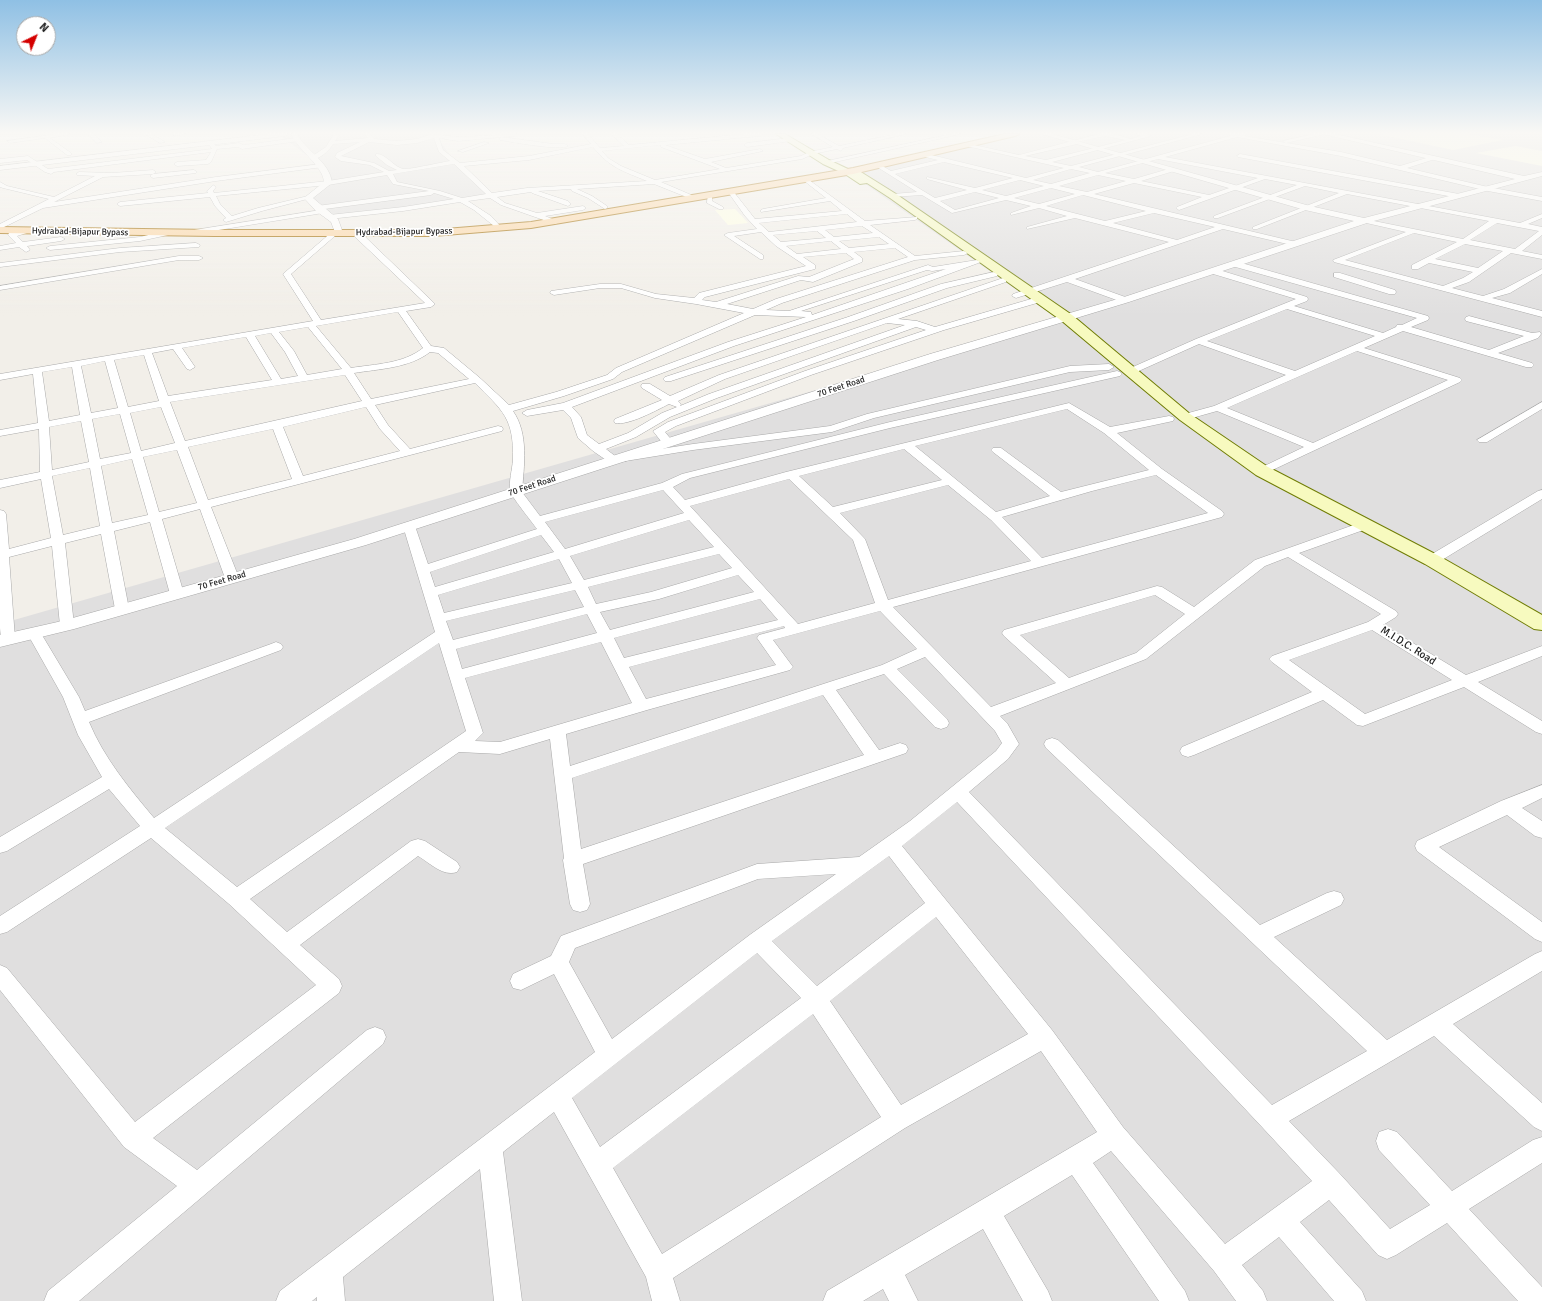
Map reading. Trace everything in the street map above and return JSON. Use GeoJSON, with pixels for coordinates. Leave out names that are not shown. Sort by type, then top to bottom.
{"type":"FeatureCollection","features":[{"type":"Feature","properties":{"kind":"main road","name":"Hydrabad-Bijapur Bypass"},"geometry":{"type":"LineString","coordinates":[[0,229],[16,235],[28,231],[214,233],[340,228],[356,233],[433,233],[499,228],[537,220],[555,222],[710,195]]}},
{"type":"Feature","properties":{"kind":"main road"},"geometry":{"type":"LineString","coordinates":[[883,195],[969,260],[1064,319],[1119,371]]}},
{"type":"Feature","properties":{"kind":"main road"},"geometry":{"type":"LineString","coordinates":[[893,196],[1029,296]]}},
{"type":"Feature","properties":{"kind":"main road"},"geometry":{"type":"LineString","coordinates":[[1064,319],[1082,338],[1119,371],[1177,418],[1262,471],[1432,560],[1542,624]]}},
{"type":"Feature","properties":{"kind":"street"},"geometry":{"type":"LineString","coordinates":[[37,195],[55,199]]}},
{"type":"Feature","properties":{"kind":"street"},"geometry":{"type":"LineString","coordinates":[[0,229],[64,195]]}},
{"type":"Feature","properties":{"kind":"street"},"geometry":{"type":"LineString","coordinates":[[42,206],[117,195]]}},
{"type":"Feature","properties":{"kind":"street"},"geometry":{"type":"LineString","coordinates":[[120,204],[212,195],[253,197],[266,195]]}},
{"type":"Feature","properties":{"kind":"street"},"geometry":{"type":"LineString","coordinates":[[212,195],[217,205],[230,218]]}},
{"type":"Feature","properties":{"kind":"street"},"geometry":{"type":"LineString","coordinates":[[187,233],[230,218],[260,209],[308,198],[313,195]]}},
{"type":"Feature","properties":{"kind":"street"},"geometry":{"type":"LineString","coordinates":[[328,203],[369,195]]}},
{"type":"Feature","properties":{"kind":"street"},"geometry":{"type":"LineString","coordinates":[[187,233],[319,210],[419,195]]}},
{"type":"Feature","properties":{"kind":"street"},"geometry":{"type":"LineString","coordinates":[[429,195],[450,209]]}},
{"type":"Feature","properties":{"kind":"street"},"geometry":{"type":"LineString","coordinates":[[448,195],[484,212],[499,228]]}},
{"type":"Feature","properties":{"kind":"street"},"geometry":{"type":"LineString","coordinates":[[329,217],[415,207],[486,195]]}},
{"type":"Feature","properties":{"kind":"street"},"geometry":{"type":"LineString","coordinates":[[491,195],[503,204],[537,220]]}},
{"type":"Feature","properties":{"kind":"street"},"geometry":{"type":"LineString","coordinates":[[542,195],[566,202],[568,204]]}},
{"type":"Feature","properties":{"kind":"street"},"geometry":{"type":"LineString","coordinates":[[585,195],[605,207]]}},
{"type":"Feature","properties":{"kind":"street"},"geometry":{"type":"LineString","coordinates":[[687,195],[694,198]]}},
{"type":"Feature","properties":{"kind":"street"},"geometry":{"type":"LineString","coordinates":[[710,195],[709,202],[721,208]]}},
{"type":"Feature","properties":{"kind":"street"},"geometry":{"type":"LineString","coordinates":[[696,301],[702,295],[812,267],[764,232],[740,207],[733,195]]}},
{"type":"Feature","properties":{"kind":"street"},"geometry":{"type":"LineString","coordinates":[[825,195],[878,235],[914,258]]}},
{"type":"Feature","properties":{"kind":"street"},"geometry":{"type":"LineString","coordinates":[[893,196],[899,195]]}},
{"type":"Feature","properties":{"kind":"street"},"geometry":{"type":"LineString","coordinates":[[928,195],[954,212],[1020,195]]}},
{"type":"Feature","properties":{"kind":"street"},"geometry":{"type":"LineString","coordinates":[[934,200],[956,195]]}},
{"type":"Feature","properties":{"kind":"street"},"geometry":{"type":"LineString","coordinates":[[995,195],[1177,242]]}},
{"type":"Feature","properties":{"kind":"street"},"geometry":{"type":"LineString","coordinates":[[1013,214],[1083,195]]}},
{"type":"Feature","properties":{"kind":"street"},"geometry":{"type":"LineString","coordinates":[[1089,195],[1293,244]]}},
{"type":"Feature","properties":{"kind":"street"},"geometry":{"type":"LineString","coordinates":[[1198,195],[1209,197]]}},
{"type":"Feature","properties":{"kind":"street"},"geometry":{"type":"LineString","coordinates":[[1179,208],[1215,195]]}},
{"type":"Feature","properties":{"kind":"street"},"geometry":{"type":"LineString","coordinates":[[1264,195],[1308,208],[1364,221],[1542,257]]}},
{"type":"Feature","properties":{"kind":"street"},"geometry":{"type":"LineString","coordinates":[[1216,217],[1278,195]]}},
{"type":"Feature","properties":{"kind":"street"},"geometry":{"type":"LineString","coordinates":[[1255,228],[1308,208],[1334,195]]}},
{"type":"Feature","properties":{"kind":"street"},"geometry":{"type":"LineString","coordinates":[[1370,195],[1542,230]]}},
{"type":"Feature","properties":{"kind":"street"},"geometry":{"type":"LineString","coordinates":[[1452,195],[1459,196]]}},
{"type":"Feature","properties":{"kind":"street","name":"70 Feet Road"},"geometry":{"type":"LineString","coordinates":[[4,640],[68,625],[360,542],[934,357],[1125,300],[1364,221],[1464,195]]}},
{"type":"Feature","properties":{"kind":"street"},"geometry":{"type":"LineString","coordinates":[[1519,195],[1542,199]]}},
{"type":"Feature","properties":{"kind":"street"},"geometry":{"type":"LineString","coordinates":[[253,197],[260,209]]}},
{"type":"Feature","properties":{"kind":"street"},"geometry":{"type":"LineString","coordinates":[[401,197],[423,213]]}},
{"type":"Feature","properties":{"kind":"street"},"geometry":{"type":"LineString","coordinates":[[308,198],[319,210],[335,221],[340,228]]}},
{"type":"Feature","properties":{"kind":"street"},"geometry":{"type":"LineString","coordinates":[[746,213],[831,199]]}},
{"type":"Feature","properties":{"kind":"street"},"geometry":{"type":"LineString","coordinates":[[408,453],[384,427],[348,371],[314,323],[287,274],[340,228],[360,219],[423,213],[472,205]]}},
{"type":"Feature","properties":{"kind":"street"},"geometry":{"type":"LineString","coordinates":[[516,217],[537,220],[583,208]]}},
{"type":"Feature","properties":{"kind":"street"},"geometry":{"type":"LineString","coordinates":[[1106,223],[1156,211]]}},
{"type":"Feature","properties":{"kind":"street"},"geometry":{"type":"LineString","coordinates":[[753,221],[848,212]]}},
{"type":"Feature","properties":{"kind":"street"},"geometry":{"type":"LineString","coordinates":[[1029,228],[1075,215]]}},
{"type":"Feature","properties":{"kind":"street"},"geometry":{"type":"LineString","coordinates":[[1520,225],[1542,216]]}},
{"type":"Feature","properties":{"kind":"street"},"geometry":{"type":"LineString","coordinates":[[760,257],[728,234],[818,228],[915,218]]}},
{"type":"Feature","properties":{"kind":"street"},"geometry":{"type":"LineString","coordinates":[[1415,267],[1464,241],[1496,220]]}},
{"type":"Feature","properties":{"kind":"street"},"geometry":{"type":"LineString","coordinates":[[668,443],[658,431],[672,424],[808,373],[1029,296],[1067,280],[1222,227]]}},
{"type":"Feature","properties":{"kind":"street"},"geometry":{"type":"LineString","coordinates":[[716,305],[802,278],[810,280],[859,260],[818,228]]}},
{"type":"Feature","properties":{"kind":"street"},"geometry":{"type":"LineString","coordinates":[[1444,288],[1466,280],[1542,230]]}},
{"type":"Feature","properties":{"kind":"street"},"geometry":{"type":"LineString","coordinates":[[1414,231],[1337,260],[1542,314]]}},
{"type":"Feature","properties":{"kind":"street"},"geometry":{"type":"LineString","coordinates":[[0,248],[92,235],[101,232]]}},
{"type":"Feature","properties":{"kind":"street"},"geometry":{"type":"LineString","coordinates":[[50,248],[140,239],[165,233]]}},
{"type":"Feature","properties":{"kind":"street"},"geometry":{"type":"LineString","coordinates":[[186,258],[196,245],[214,233]]}},
{"type":"Feature","properties":{"kind":"street"},"geometry":{"type":"LineString","coordinates":[[0,377],[431,304],[356,233]]}},
{"type":"Feature","properties":{"kind":"street"},"geometry":{"type":"LineString","coordinates":[[0,235],[16,235]]}},
{"type":"Feature","properties":{"kind":"street"},"geometry":{"type":"LineString","coordinates":[[0,241],[16,235]]}},
{"type":"Feature","properties":{"kind":"street"},"geometry":{"type":"LineString","coordinates":[[16,235],[21,245],[31,254],[29,264]]}},
{"type":"Feature","properties":{"kind":"street"},"geometry":{"type":"LineString","coordinates":[[779,244],[878,235]]}},
{"type":"Feature","properties":{"kind":"street"},"geometry":{"type":"LineString","coordinates":[[0,265],[29,264],[120,250],[196,245]]}},
{"type":"Feature","properties":{"kind":"street"},"geometry":{"type":"LineString","coordinates":[[795,256],[894,246]]}},
{"type":"Feature","properties":{"kind":"street"},"geometry":{"type":"LineString","coordinates":[[0,288],[39,278],[186,258],[199,258]]}},
{"type":"Feature","properties":{"kind":"street"},"geometry":{"type":"LineString","coordinates":[[509,413],[610,376],[619,370],[774,303],[914,258],[969,260]]}},
{"type":"Feature","properties":{"kind":"street"},"geometry":{"type":"LineString","coordinates":[[758,322],[928,267],[932,268],[969,260]]}},
{"type":"Feature","properties":{"kind":"street"},"geometry":{"type":"LineString","coordinates":[[509,413],[565,406],[737,342],[905,288],[969,260]]}},
{"type":"Feature","properties":{"kind":"street"},"geometry":{"type":"LineString","coordinates":[[1428,260],[1479,271]]}},
{"type":"Feature","properties":{"kind":"street"},"geometry":{"type":"LineString","coordinates":[[1108,431],[1177,418],[1218,408],[1384,336],[1400,327],[1425,318],[1236,264]]}},
{"type":"Feature","properties":{"kind":"street"},"geometry":{"type":"LineString","coordinates":[[1312,285],[1358,266]]}},
{"type":"Feature","properties":{"kind":"street"},"geometry":{"type":"LineString","coordinates":[[423,570],[541,525],[666,486],[686,476],[882,427],[1119,371],[1304,298],[1213,271]]}},
{"type":"Feature","properties":{"kind":"street"},"geometry":{"type":"LineString","coordinates":[[1484,298],[1507,291],[1542,271]]}},
{"type":"Feature","properties":{"kind":"street"},"geometry":{"type":"LineString","coordinates":[[592,396],[602,402],[646,386],[854,318],[944,286],[998,277]]}},
{"type":"Feature","properties":{"kind":"street"},"geometry":{"type":"LineString","coordinates":[[619,421],[669,401],[722,377],[883,321],[998,277]]}},
{"type":"Feature","properties":{"kind":"street"},"geometry":{"type":"LineString","coordinates":[[1330,277],[1392,292]]}},
{"type":"Feature","properties":{"kind":"street"},"geometry":{"type":"LineString","coordinates":[[1067,280],[1125,300]]}},
{"type":"Feature","properties":{"kind":"street"},"geometry":{"type":"LineString","coordinates":[[1370,302],[1415,280]]}},
{"type":"Feature","properties":{"kind":"street"},"geometry":{"type":"LineString","coordinates":[[554,293],[600,286],[621,286],[655,296],[696,301],[754,312],[807,314],[917,324],[935,330]]}},
{"type":"Feature","properties":{"kind":"street"},"geometry":{"type":"LineString","coordinates":[[1008,298],[1029,296]]}},
{"type":"Feature","properties":{"kind":"street"},"geometry":{"type":"LineString","coordinates":[[1286,306],[1384,336]]}},
{"type":"Feature","properties":{"kind":"street"},"geometry":{"type":"LineString","coordinates":[[402,310],[428,349]]}},
{"type":"Feature","properties":{"kind":"street"},"geometry":{"type":"LineString","coordinates":[[1469,319],[1538,334]]}},
{"type":"Feature","properties":{"kind":"street"},"geometry":{"type":"LineString","coordinates":[[597,449],[632,435],[666,415],[704,400],[917,324]]}},
{"type":"Feature","properties":{"kind":"street"},"geometry":{"type":"LineString","coordinates":[[1400,327],[1529,364]]}},
{"type":"Feature","properties":{"kind":"street"},"geometry":{"type":"LineString","coordinates":[[273,330],[289,351],[304,378]]}},
{"type":"Feature","properties":{"kind":"street"},"geometry":{"type":"LineString","coordinates":[[614,373],[620,374],[676,353],[702,341],[728,333]]}},
{"type":"Feature","properties":{"kind":"street"},"geometry":{"type":"LineString","coordinates":[[249,334],[278,382]]}},
{"type":"Feature","properties":{"kind":"street"},"geometry":{"type":"LineString","coordinates":[[1490,353],[1538,334]]}},
{"type":"Feature","properties":{"kind":"street"},"geometry":{"type":"LineString","coordinates":[[1198,341],[1294,374]]}},
{"type":"Feature","properties":{"kind":"street"},"geometry":{"type":"LineString","coordinates":[[176,346],[190,367]]}},
{"type":"Feature","properties":{"kind":"street"},"geometry":{"type":"LineString","coordinates":[[1262,471],[1456,380],[1356,348]]}},
{"type":"Feature","properties":{"kind":"street"},"geometry":{"type":"LineString","coordinates":[[0,433],[164,401],[395,364],[418,357],[428,349],[441,350],[477,380],[509,413],[516,429],[518,466],[516,492],[569,564],[641,706]]}},
{"type":"Feature","properties":{"kind":"street"},"geometry":{"type":"LineString","coordinates":[[147,351],[164,401],[232,578]]}},
{"type":"Feature","properties":{"kind":"street"},"geometry":{"type":"LineString","coordinates":[[109,358],[177,594]]}},
{"type":"Feature","properties":{"kind":"street"},"geometry":{"type":"LineString","coordinates":[[76,364],[122,609]]}},
{"type":"Feature","properties":{"kind":"street"},"geometry":{"type":"LineString","coordinates":[[565,406],[576,417],[582,436],[613,460],[693,447],[832,429],[871,416],[1070,369],[1119,371]]}},
{"type":"Feature","properties":{"kind":"street"},"geometry":{"type":"LineString","coordinates":[[37,371],[44,425],[46,474],[58,541],[68,625]]}},
{"type":"Feature","properties":{"kind":"street"},"geometry":{"type":"LineString","coordinates":[[0,484],[181,446],[477,380]]}},
{"type":"Feature","properties":{"kind":"street"},"geometry":{"type":"LineString","coordinates":[[646,386],[669,401],[685,408]]}},
{"type":"Feature","properties":{"kind":"street"},"geometry":{"type":"LineString","coordinates":[[704,400],[725,412],[735,421]]}},
{"type":"Feature","properties":{"kind":"street"},"geometry":{"type":"LineString","coordinates":[[1483,440],[1542,405]]}},
{"type":"Feature","properties":{"kind":"street"},"geometry":{"type":"LineString","coordinates":[[620,664],[883,605],[1218,514],[1158,471],[1108,431],[1069,406],[790,474],[682,504]]}},
{"type":"Feature","properties":{"kind":"street"},"geometry":{"type":"LineString","coordinates":[[1218,408],[1313,447]]}},
{"type":"Feature","properties":{"kind":"street"},"geometry":{"type":"LineString","coordinates":[[277,425],[299,481]]}},
{"type":"Feature","properties":{"kind":"street"},"geometry":{"type":"LineString","coordinates":[[1,555],[498,430]]}},
{"type":"Feature","properties":{"kind":"street"},"geometry":{"type":"LineString","coordinates":[[906,445],[994,516],[1039,562]]}},
{"type":"Feature","properties":{"kind":"street"},"geometry":{"type":"LineString","coordinates":[[997,450],[1058,497]]}},
{"type":"Feature","properties":{"kind":"street"},"geometry":{"type":"LineString","coordinates":[[994,516],[1058,497],[1158,471]]}},
{"type":"Feature","properties":{"kind":"street"},"geometry":{"type":"LineString","coordinates":[[290,1301],[758,940],[916,826],[1002,755],[1011,744],[1001,727],[883,605],[858,539],[831,511],[790,474]]}},
{"type":"Feature","properties":{"kind":"street"},"geometry":{"type":"LineString","coordinates":[[831,511],[950,481]]}},
{"type":"Feature","properties":{"kind":"street"},"geometry":{"type":"LineString","coordinates":[[666,486],[790,625]]}},
{"type":"Feature","properties":{"kind":"street"},"geometry":{"type":"LineString","coordinates":[[1432,560],[1542,494]]}},
{"type":"Feature","properties":{"kind":"street"},"geometry":{"type":"LineString","coordinates":[[0,514],[4,640]]}},
{"type":"Feature","properties":{"kind":"street"},"geometry":{"type":"LineString","coordinates":[[431,593],[692,515]]}},
{"type":"Feature","properties":{"kind":"street"},"geometry":{"type":"LineString","coordinates":[[988,714],[1141,656],[1260,563],[1365,525]]}},
{"type":"Feature","properties":{"kind":"street"},"geometry":{"type":"LineString","coordinates":[[236,898],[475,733],[409,526]]}},
{"type":"Feature","properties":{"kind":"street"},"geometry":{"type":"LineString","coordinates":[[0,926],[152,828],[443,632],[580,585],[722,549]]}},
{"type":"Feature","properties":{"kind":"street","name":"M.I.D.C. Road"},"geometry":{"type":"LineString","coordinates":[[1288,552],[1391,614],[1373,625],[1542,728]]}},
{"type":"Feature","properties":{"kind":"street"},"geometry":{"type":"LineString","coordinates":[[443,632],[592,610],[654,596],[742,570]]}},
{"type":"Feature","properties":{"kind":"street"},"geometry":{"type":"LineString","coordinates":[[1067,684],[1009,633],[1157,590],[1195,614]]}},
{"type":"Feature","properties":{"kind":"street"},"geometry":{"type":"LineString","coordinates":[[457,675],[763,594]]}},
{"type":"Feature","properties":{"kind":"street"},"geometry":{"type":"LineString","coordinates":[[456,746],[500,748],[641,706],[785,666],[764,638],[790,625]]}},
{"type":"Feature","properties":{"kind":"street"},"geometry":{"type":"LineString","coordinates":[[1373,625],[1277,659],[1363,721],[1542,651]]}},
{"type":"Feature","properties":{"kind":"street"},"geometry":{"type":"LineString","coordinates":[[34,633],[71,697],[86,735],[112,779],[152,828],[236,898],[331,986],[133,1138]]}},
{"type":"Feature","properties":{"kind":"street"},"geometry":{"type":"LineString","coordinates":[[80,719],[276,647]]}},
{"type":"Feature","properties":{"kind":"street"},"geometry":{"type":"LineString","coordinates":[[564,774],[887,668],[926,650]]}},
{"type":"Feature","properties":{"kind":"street"},"geometry":{"type":"LineString","coordinates":[[887,668],[941,723]]}},
{"type":"Feature","properties":{"kind":"street"},"geometry":{"type":"LineString","coordinates":[[826,688],[875,757]]}},
{"type":"Feature","properties":{"kind":"street"},"geometry":{"type":"LineString","coordinates":[[1188,751],[1324,693]]}},
{"type":"Feature","properties":{"kind":"street"},"geometry":{"type":"LineString","coordinates":[[557,732],[564,774],[572,860],[580,904]]}},
{"type":"Feature","properties":{"kind":"street"},"geometry":{"type":"LineString","coordinates":[[1052,744],[1384,1052]]}},
{"type":"Feature","properties":{"kind":"street"},"geometry":{"type":"LineString","coordinates":[[572,860],[900,749]]}},
{"type":"Feature","properties":{"kind":"street"},"geometry":{"type":"LineString","coordinates":[[0,846],[112,779]]}},
{"type":"Feature","properties":{"kind":"street"},"geometry":{"type":"LineString","coordinates":[[1542,791],[1424,846],[1542,933]]}},
{"type":"Feature","properties":{"kind":"street"},"geometry":{"type":"LineString","coordinates":[[958,792],[1331,1183],[1387,1246],[1542,1149]]}},
{"type":"Feature","properties":{"kind":"street"},"geometry":{"type":"LineString","coordinates":[[1507,806],[1542,831]]}},
{"type":"Feature","properties":{"kind":"street"},"geometry":{"type":"LineString","coordinates":[[891,845],[1044,1037],[1114,1136],[1223,1262],[1253,1301]]}},
{"type":"Feature","properties":{"kind":"street"},"geometry":{"type":"LineString","coordinates":[[286,944],[418,846],[450,867]]}},
{"type":"Feature","properties":{"kind":"street"},"geometry":{"type":"LineString","coordinates":[[521,981],[558,962],[568,942],[757,872],[864,864]]}},
{"type":"Feature","properties":{"kind":"street"},"geometry":{"type":"LineString","coordinates":[[1258,935],[1334,899]]}},
{"type":"Feature","properties":{"kind":"street"},"geometry":{"type":"LineString","coordinates":[[596,1164],[816,999],[938,904]]}},
{"type":"Feature","properties":{"kind":"street"},"geometry":{"type":"LineString","coordinates":[[758,940],[816,999],[897,1120]]}},
{"type":"Feature","properties":{"kind":"street"},"geometry":{"type":"LineString","coordinates":[[1270,1119],[1542,960]]}},
{"type":"Feature","properties":{"kind":"street"},"geometry":{"type":"LineString","coordinates":[[558,962],[609,1055]]}},
{"type":"Feature","properties":{"kind":"street"},"geometry":{"type":"LineString","coordinates":[[0,974],[133,1138],[198,1185]]}},
{"type":"Feature","properties":{"kind":"street"},"geometry":{"type":"LineString","coordinates":[[1436,1023],[1542,1119]]}},
{"type":"Feature","properties":{"kind":"street"},"geometry":{"type":"LineString","coordinates":[[658,1272],[897,1120],[1044,1037]]}},
{"type":"Feature","properties":{"kind":"street"},"geometry":{"type":"LineString","coordinates":[[58,1301],[375,1038]]}},
{"type":"Feature","properties":{"kind":"street"},"geometry":{"type":"LineString","coordinates":[[557,1095],[658,1272],[666,1301]]}},
{"type":"Feature","properties":{"kind":"street"},"geometry":{"type":"LineString","coordinates":[[837,1301],[1114,1136]]}},
{"type":"Feature","properties":{"kind":"street"},"geometry":{"type":"LineString","coordinates":[[1388,1141],[1450,1206],[1536,1301]]}},
{"type":"Feature","properties":{"kind":"street"},"geometry":{"type":"LineString","coordinates":[[490,1146],[508,1301]]}},
{"type":"Feature","properties":{"kind":"street"},"geometry":{"type":"LineString","coordinates":[[1075,1159],[1175,1301]]}},
{"type":"Feature","properties":{"kind":"street"},"geometry":{"type":"LineString","coordinates":[[1223,1262],[1331,1183]]}},
{"type":"Feature","properties":{"kind":"street"},"geometry":{"type":"LineString","coordinates":[[987,1211],[1038,1301]]}},
{"type":"Feature","properties":{"kind":"street"},"geometry":{"type":"LineString","coordinates":[[1281,1220],[1352,1301]]}},
{"type":"Feature","properties":{"kind":"street"},"geometry":{"type":"LineString","coordinates":[[888,1270],[904,1301]]}},
{"type":"Feature","properties":{"kind":"street"},"geometry":{"type":"LineString","coordinates":[[329,1271],[331,1301]]}},
{"type":"Feature","properties":{"kind":"shaded area"},"geometry":{"type":"Polygon","coordinates":[[[313,195],[490,195],[403,209],[329,217],[308,198],[313,195]]]}},
{"type":"Feature","properties":{"kind":"shaded area"},"geometry":{"type":"Polygon","coordinates":[[[881,195],[1542,195],[1542,1301],[0,1301],[0,624],[1060,320],[881,195]]]}},
{"type":"Feature","properties":{"kind":"shaded area"},"geometry":{"type":"Polygon","coordinates":[[[735,209],[748,223],[728,225],[715,210],[735,209]]]}}]}
